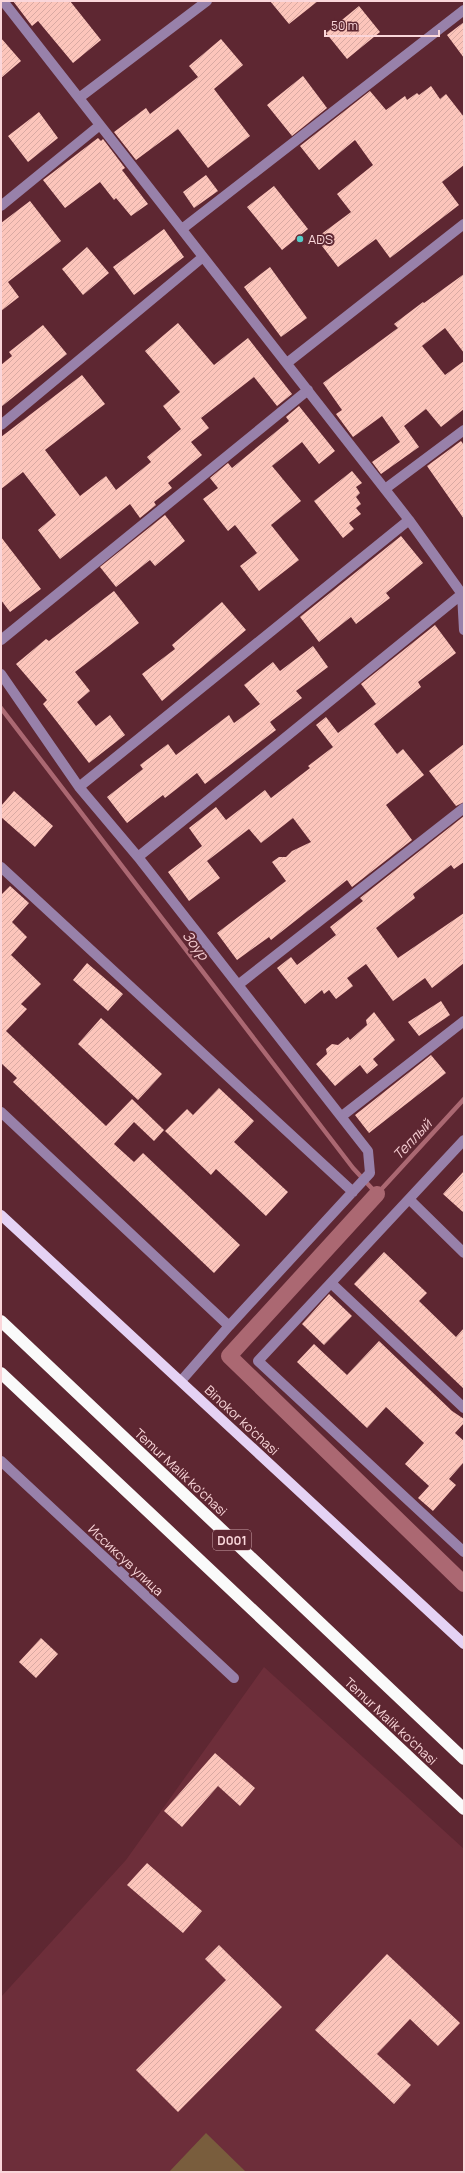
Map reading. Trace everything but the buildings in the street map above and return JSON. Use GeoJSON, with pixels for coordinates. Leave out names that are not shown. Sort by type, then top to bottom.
{"type":"FeatureCollection","features":[{"type":"Feature","properties":{"kind":"highway","name":"Temur Malik ko'chasi"},"geometry":{"type":"LineString","coordinates":[[1,1321],[464,1759]]}},
{"type":"Feature","properties":{"kind":"highway","name":"Temur Malik ko'chasi"},"geometry":{"type":"LineString","coordinates":[[1,1373],[464,1809]]}},
{"type":"Feature","properties":{"kind":"main road","name":"Binokor ko'chasi"},"geometry":{"type":"LineString","coordinates":[[1,1215],[464,1644]]}},
{"type":"Feature","properties":{"kind":"street"},"geometry":{"type":"LineString","coordinates":[[3,1],[409,520],[462,594],[464,629]]}},
{"type":"Feature","properties":{"kind":"street"},"geometry":{"type":"LineString","coordinates":[[79,98],[207,1]]}},
{"type":"Feature","properties":{"kind":"street"},"geometry":{"type":"LineString","coordinates":[[182,229],[464,10]]}},
{"type":"Feature","properties":{"kind":"street"},"geometry":{"type":"LineString","coordinates":[[1,206],[100,125]]}},
{"type":"Feature","properties":{"kind":"street"},"geometry":{"type":"LineString","coordinates":[[286,363],[464,224]]}},
{"type":"Feature","properties":{"kind":"street"},"geometry":{"type":"LineString","coordinates":[[1,425],[204,257]]}},
{"type":"Feature","properties":{"kind":"street"},"geometry":{"type":"LineString","coordinates":[[1,640],[308,390]]}},
{"type":"Feature","properties":{"kind":"street"},"geometry":{"type":"LineString","coordinates":[[385,489],[464,430]]}},
{"type":"Feature","properties":{"kind":"street"},"geometry":{"type":"LineString","coordinates":[[79,787],[409,520]]}},
{"type":"Feature","properties":{"kind":"street"},"geometry":{"type":"LineString","coordinates":[[138,857],[462,594]]}},
{"type":"Feature","properties":{"kind":"street"},"geometry":{"type":"LineString","coordinates":[[1,674],[79,787],[138,857],[368,1151],[370,1173],[229,1326],[181,1381]]}},
{"type":"Feature","properties":{"kind":"street"},"geometry":{"type":"LineString","coordinates":[[238,985],[464,808]]}},
{"type":"Feature","properties":{"kind":"street"},"geometry":{"type":"LineString","coordinates":[[1,867],[353,1192]]}},
{"type":"Feature","properties":{"kind":"street"},"geometry":{"type":"LineString","coordinates":[[342,1116],[464,1020]]}},
{"type":"Feature","properties":{"kind":"street"},"geometry":{"type":"LineString","coordinates":[[1,1112],[229,1326]]}},
{"type":"Feature","properties":{"kind":"street"},"geometry":{"type":"LineString","coordinates":[[464,1140],[258,1361],[464,1552]]}},
{"type":"Feature","properties":{"kind":"street"},"geometry":{"type":"LineString","coordinates":[[409,1199],[464,1253]]}},
{"type":"Feature","properties":{"kind":"street"},"geometry":{"type":"LineString","coordinates":[[331,1283],[464,1408]]}},
{"type":"Feature","properties":{"kind":"street","name":"Иссиксув улица"},"geometry":{"type":"LineString","coordinates":[[1,1461],[234,1678]]}},
{"type":"Feature","properties":{"kind":"shaded area"},"geometry":{"type":"Polygon","coordinates":[[[264,1667],[464,1849],[464,2172],[1,2172],[1,1997],[126,1860],[264,1667]]]}},
{"type":"Feature","properties":{"kind":"shaded area"},"geometry":{"type":"Polygon","coordinates":[[[206,2133],[246,2172],[169,2172],[206,2133]]]}},
{"type":"Feature","properties":{"kind":"waterway","name":"Зоур"},"geometry":{"type":"LineString","coordinates":[[1,708],[353,1168],[377,1194],[464,1099]]}},
{"type":"Feature","properties":{"kind":"waterway"},"geometry":{"type":"LineString","coordinates":[[377,1194],[229,1356],[464,1584]]}},
{"type":"Feature","properties":{"kind":"place","name":"ADS"},"geometry":{"type":"Point","coordinates":[300,239]}},
{"type":"Feature","properties":{"kind":"water label","name":"Теплый"},"geometry":{"type":"Point","coordinates":[412,1139]}}]}
